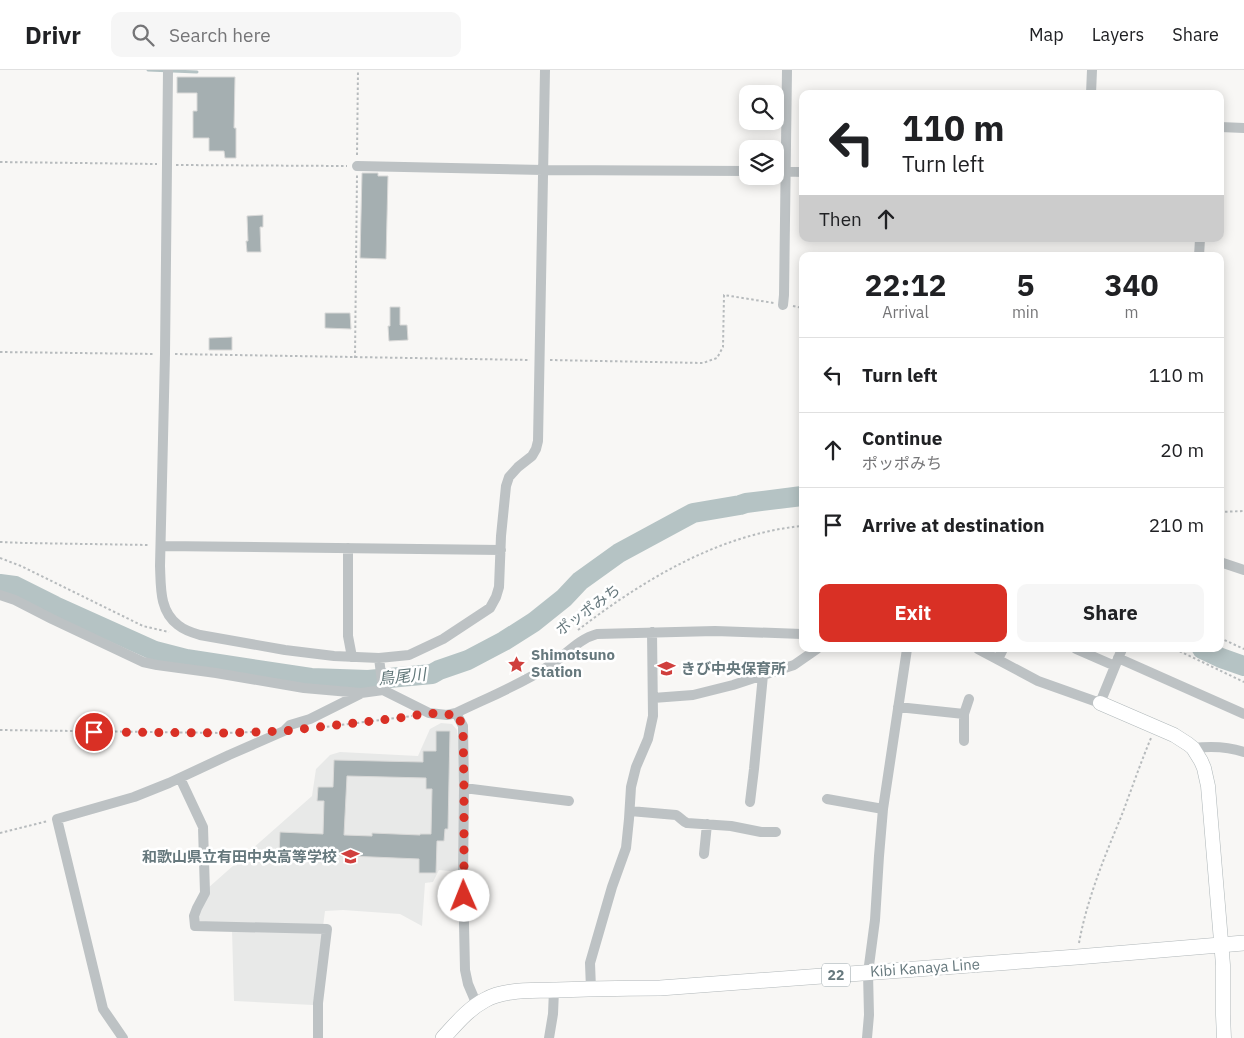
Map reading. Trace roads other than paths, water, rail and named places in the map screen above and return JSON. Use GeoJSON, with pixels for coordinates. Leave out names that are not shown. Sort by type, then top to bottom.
{"type":"FeatureCollection","features":[{"type":"Feature","properties":{"kind":"main road","name":"Kibi Kanaya Line"},"geometry":{"type":"LineString","coordinates":[[443,1038],[477,1005],[492,997],[508,992],[591,988],[660,988],[1244,943]]}},
{"type":"Feature","properties":{"kind":"street"},"geometry":{"type":"LineString","coordinates":[[168,70],[160,582],[162,601],[168,614],[178,626],[212,638],[285,650],[379,661],[409,655],[443,638],[490,608],[499,587],[500,550],[506,486],[509,477],[532,456],[538,441],[545,70]]}},
{"type":"Feature","properties":{"kind":"street"},"geometry":{"type":"LineString","coordinates":[[782,140],[787,70]]}},
{"type":"Feature","properties":{"kind":"street"},"geometry":{"type":"LineString","coordinates":[[1091,90],[1092,70]]}},
{"type":"Feature","properties":{"kind":"street"},"geometry":{"type":"LineString","coordinates":[[1224,127],[1244,128]]}},
{"type":"Feature","properties":{"kind":"street"},"geometry":{"type":"LineString","coordinates":[[357,166],[543,170],[739,171]]}},
{"type":"Feature","properties":{"kind":"street"},"geometry":{"type":"LineString","coordinates":[[784,171],[799,172]]}},
{"type":"Feature","properties":{"kind":"street"},"geometry":{"type":"LineString","coordinates":[[780,185],[783,304]]}},
{"type":"Feature","properties":{"kind":"street"},"geometry":{"type":"LineString","coordinates":[[161,546],[500,550]]}},
{"type":"Feature","properties":{"kind":"street"},"geometry":{"type":"LineString","coordinates":[[348,548],[348,636],[352,657]]}},
{"type":"Feature","properties":{"kind":"street"},"geometry":{"type":"LineString","coordinates":[[1224,563],[1244,570]]}},
{"type":"Feature","properties":{"kind":"street"},"geometry":{"type":"LineString","coordinates":[[0,595],[15,600],[143,662],[216,672],[304,688],[361,694]]}},
{"type":"Feature","properties":{"kind":"street"},"geometry":{"type":"LineString","coordinates":[[123,1038],[103,1009],[58,818],[134,797],[284,731],[290,725],[310,719],[361,694],[382,688],[429,713],[447,715],[456,713],[532,677],[550,666],[583,640],[597,634],[715,631],[799,634]]}},
{"type":"Feature","properties":{"kind":"street"},"geometry":{"type":"LineString","coordinates":[[591,988],[590,963],[612,887],[626,848],[631,787],[636,767],[651,728],[653,716],[652,632]]}},
{"type":"Feature","properties":{"kind":"street"},"geometry":{"type":"LineString","coordinates":[[653,698],[693,695],[711,691],[794,665],[813,652]]}},
{"type":"Feature","properties":{"kind":"street"},"geometry":{"type":"LineString","coordinates":[[867,1038],[869,1014],[868,973],[875,920],[883,809],[907,652]]}},
{"type":"Feature","properties":{"kind":"street"},"geometry":{"type":"LineString","coordinates":[[984,652],[1038,681],[1100,703],[1156,727],[1182,740],[1192,748],[1204,768],[1208,786],[1221,945],[1224,1038]]}},
{"type":"Feature","properties":{"kind":"street"},"geometry":{"type":"LineString","coordinates":[[998,659],[1002,652]]}},
{"type":"Feature","properties":{"kind":"street"},"geometry":{"type":"LineString","coordinates":[[1092,652],[1118,657],[1244,714]]}},
{"type":"Feature","properties":{"kind":"street"},"geometry":{"type":"LineString","coordinates":[[1100,703],[1118,657]]}},
{"type":"Feature","properties":{"kind":"street"},"geometry":{"type":"LineString","coordinates":[[379,661],[382,688]]}},
{"type":"Feature","properties":{"kind":"street"},"geometry":{"type":"LineString","coordinates":[[750,802],[764,675]]}},
{"type":"Feature","properties":{"kind":"street"},"geometry":{"type":"LineString","coordinates":[[964,741],[964,714],[969,699]]}},
{"type":"Feature","properties":{"kind":"street"},"geometry":{"type":"LineString","coordinates":[[898,707],[964,714]]}},
{"type":"Feature","properties":{"kind":"street"},"geometry":{"type":"LineString","coordinates":[[456,713],[463,726],[463,878],[466,970],[468,984],[477,1005]]}},
{"type":"Feature","properties":{"kind":"street"},"geometry":{"type":"LineString","coordinates":[[1192,748],[1218,746],[1244,752]]}},
{"type":"Feature","properties":{"kind":"street"},"geometry":{"type":"LineString","coordinates":[[180,778],[203,828],[205,892],[194,916],[195,926],[327,930],[318,1003],[318,1038]]}},
{"type":"Feature","properties":{"kind":"street"},"geometry":{"type":"LineString","coordinates":[[464,788],[569,801]]}},
{"type":"Feature","properties":{"kind":"street"},"geometry":{"type":"LineString","coordinates":[[827,799],[883,809]]}},
{"type":"Feature","properties":{"kind":"street"},"geometry":{"type":"LineString","coordinates":[[630,812],[676,815],[687,823],[776,832]]}},
{"type":"Feature","properties":{"kind":"street"},"geometry":{"type":"LineString","coordinates":[[704,854],[707,824]]}},
{"type":"Feature","properties":{"kind":"street"},"geometry":{"type":"LineString","coordinates":[[549,1038],[554,990]]}},
{"type":"Feature","properties":{"kind":"waterway"},"geometry":{"type":"LineString","coordinates":[[148,70],[197,72]]}},
{"type":"Feature","properties":{"kind":"waterway","name":"鳥尾川"},"geometry":{"type":"LineString","coordinates":[[0,584],[15,586],[155,651],[186,659],[311,678],[368,680],[432,674],[468,660],[504,641],[534,622],[564,598],[580,581],[619,553],[693,513],[746,503],[799,496]]}},
{"type":"Feature","properties":{"kind":"waterway","name":"鳥尾川"},"geometry":{"type":"LineString","coordinates":[[1208,652],[1244,666]]}},
{"type":"Feature","properties":{"kind":"place","name":"Shimotsuno Station"},"geometry":{"type":"Point","coordinates":[517,664]}},
{"type":"Feature","properties":{"kind":"place","name":"きび中央保育所"},"geometry":{"type":"Point","coordinates":[667,669]}},
{"type":"Feature","properties":{"kind":"place","name":"和歌山県立有田中央高等学校"},"geometry":{"type":"Point","coordinates":[351,857]}}]}
